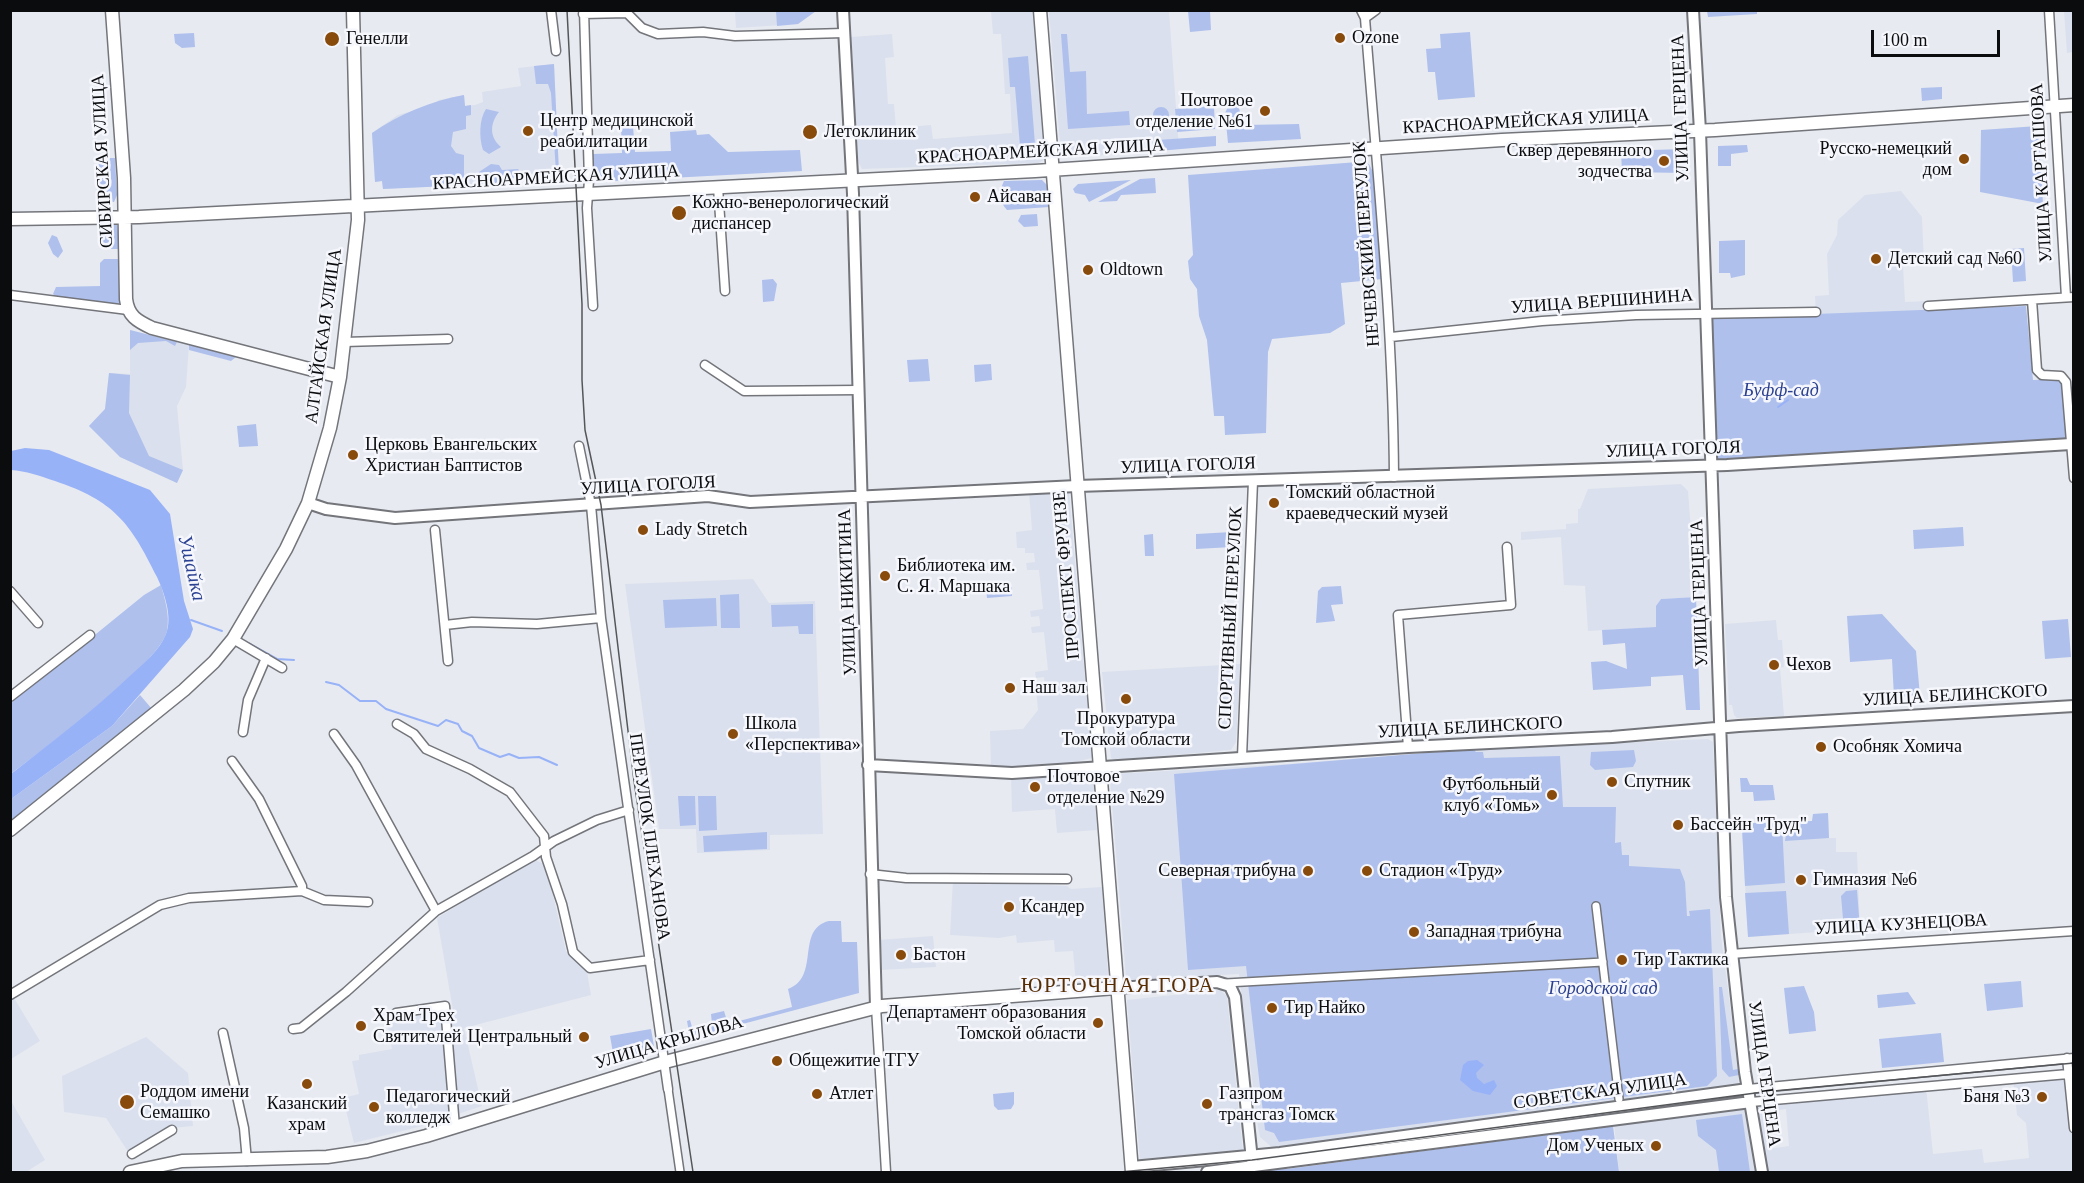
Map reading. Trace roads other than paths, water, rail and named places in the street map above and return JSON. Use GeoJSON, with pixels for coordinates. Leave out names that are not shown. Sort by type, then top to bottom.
{"type":"FeatureCollection","features":[{"type":"Feature","properties":{"kind":"main road","name":"СИБИРСКАЯ УЛИЦА"},"geometry":{"type":"LineString","coordinates":[[112,10],[125,217],[128,310]]}},
{"type":"Feature","properties":{"kind":"main road","name":"АЛТАЙСКАЯ УЛИЦА"},"geometry":{"type":"LineString","coordinates":[[10,830],[206,670],[233,639],[286,549],[308,503],[330,428],[340,377],[359,206],[353,10]]}},
{"type":"Feature","properties":{"kind":"main road","name":"ПРОСПЕКТ ФРУНЗЕ"},"geometry":{"type":"LineString","coordinates":[[1040,10],[1132,1170]]}},
{"type":"Feature","properties":{"kind":"main road","name":"КРАСНОАРМЕЙСКАЯ УЛИЦА"},"geometry":{"type":"LineString","coordinates":[[10,219],[125,217],[1053,170],[1377,148],[1700,131],[2073,105]]}},
{"type":"Feature","properties":{"kind":"main road"},"geometry":{"type":"LineString","coordinates":[[128,310],[138,322],[152,328],[340,377]]}},
{"type":"Feature","properties":{"kind":"main road","name":"УЛИЦА КРЫЛОВА"},"geometry":{"type":"LineString","coordinates":[[130,1173],[347,1154],[456,1126],[665,1062],[876,1007],[1004,995],[1116,988]]}},
{"type":"Feature","properties":{"kind":"street"},"geometry":{"type":"LineString","coordinates":[[551,10],[556,51]]}},
{"type":"Feature","properties":{"kind":"street","name":"УЛИЦА НИКИТИНА"},"geometry":{"type":"LineString","coordinates":[[843,10],[852,181],[870,874],[886,1173]]}},
{"type":"Feature","properties":{"kind":"street"},"geometry":{"type":"LineString","coordinates":[[1363,14],[1376,10]]}},
{"type":"Feature","properties":{"kind":"street","name":"УЛИЦА ГЕРЦЕНА"},"geometry":{"type":"LineString","coordinates":[[1693,10],[1700,131],[1704,312],[1712,465],[1722,825],[1730,954],[1762,1173]]}},
{"type":"Feature","properties":{"kind":"street","name":"УЛИЦА КАРТАШОВА"},"geometry":{"type":"LineString","coordinates":[[2049,10],[2070,297]]}},
{"type":"Feature","properties":{"kind":"street"},"geometry":{"type":"LineString","coordinates":[[592,306],[583,12],[627,13],[642,28],[658,34],[703,32],[740,36],[844,33]]}},
{"type":"Feature","properties":{"kind":"street","name":"НЕЧЕВСКИЙ ПЕРЕУЛОК"},"geometry":{"type":"LineString","coordinates":[[1363,14],[1377,148],[1391,337],[1394,477]]}},
{"type":"Feature","properties":{"kind":"street"},"geometry":{"type":"LineString","coordinates":[[718,187],[724,291]]}},
{"type":"Feature","properties":{"kind":"street"},"geometry":{"type":"LineString","coordinates":[[10,295],[128,310]]}},
{"type":"Feature","properties":{"kind":"street"},"geometry":{"type":"LineString","coordinates":[[1928,306],[2070,297]]}},
{"type":"Feature","properties":{"kind":"street"},"geometry":{"type":"LineString","coordinates":[[2032,300],[2037,370],[2042,375],[2059,376],[2065,380],[2073,478]]}},
{"type":"Feature","properties":{"kind":"street","name":"УЛИЦА ВЕРШИНИНА"},"geometry":{"type":"LineString","coordinates":[[1391,337],[1542,321],[1704,312],[1816,312]]}},
{"type":"Feature","properties":{"kind":"street"},"geometry":{"type":"LineString","coordinates":[[344,342],[448,339]]}},
{"type":"Feature","properties":{"kind":"street"},"geometry":{"type":"LineString","coordinates":[[705,365],[744,391],[858,390]]}},
{"type":"Feature","properties":{"kind":"street","name":"УЛИЦА ГОГОЛЯ"},"geometry":{"type":"LineString","coordinates":[[308,503],[326,509],[395,518],[708,496],[750,502],[1077,486],[1712,465],[2071,444]]}},
{"type":"Feature","properties":{"kind":"street","name":"ПЕРЕУЛОК ПЛЕХАНОВА"},"geometry":{"type":"LineString","coordinates":[[579,446],[591,505],[601,618],[680,1173]]}},
{"type":"Feature","properties":{"kind":"street","name":"СПОРТИВНЫЙ ПЕРЕУЛОК"},"geometry":{"type":"LineString","coordinates":[[1242,757],[1253,481]]}},
{"type":"Feature","properties":{"kind":"street"},"geometry":{"type":"LineString","coordinates":[[435,530],[448,661]]}},
{"type":"Feature","properties":{"kind":"street"},"geometry":{"type":"LineString","coordinates":[[1408,747],[1398,615],[1511,605],[1507,547]]}},
{"type":"Feature","properties":{"kind":"street"},"geometry":{"type":"LineString","coordinates":[[10,591],[38,623]]}},
{"type":"Feature","properties":{"kind":"street"},"geometry":{"type":"LineString","coordinates":[[445,625],[472,622],[537,624],[601,618]]}},
{"type":"Feature","properties":{"kind":"street"},"geometry":{"type":"LineString","coordinates":[[10,697],[90,635]]}},
{"type":"Feature","properties":{"kind":"street"},"geometry":{"type":"LineString","coordinates":[[233,639],[282,668]]}},
{"type":"Feature","properties":{"kind":"street"},"geometry":{"type":"LineString","coordinates":[[243,732],[248,700],[266,658]]}},
{"type":"Feature","properties":{"kind":"street","name":"УЛИЦА БЕЛИНСКОГО"},"geometry":{"type":"LineString","coordinates":[[868,765],[996,773],[1101,768],[1242,757],[1612,737],[2073,706]]}},
{"type":"Feature","properties":{"kind":"street"},"geometry":{"type":"LineString","coordinates":[[397,724],[414,734],[426,749],[470,769],[510,792],[544,836],[546,857],[562,904],[573,952],[590,968],[650,960]]}},
{"type":"Feature","properties":{"kind":"street"},"geometry":{"type":"LineString","coordinates":[[334,734],[356,765],[436,911]]}},
{"type":"Feature","properties":{"kind":"street"},"geometry":{"type":"LineString","coordinates":[[232,761],[259,799],[302,886],[302,891]]}},
{"type":"Feature","properties":{"kind":"street"},"geometry":{"type":"LineString","coordinates":[[293,1029],[301,1028],[346,992],[436,911],[533,856],[546,845],[597,820],[629,810]]}},
{"type":"Feature","properties":{"kind":"street"},"geometry":{"type":"LineString","coordinates":[[870,874],[906,878],[1067,879]]}},
{"type":"Feature","properties":{"kind":"street"},"geometry":{"type":"LineString","coordinates":[[10,996],[160,905],[189,898],[302,891],[324,900],[368,902]]}},
{"type":"Feature","properties":{"kind":"street"},"geometry":{"type":"LineString","coordinates":[[1596,906],[1619,1099]]}},
{"type":"Feature","properties":{"kind":"street","name":"УЛИЦА КУЗНЕЦОВА"},"geometry":{"type":"LineString","coordinates":[[1730,954],[2073,932]]}},
{"type":"Feature","properties":{"kind":"street"},"geometry":{"type":"LineString","coordinates":[[1254,1170],[1235,998],[1226,983],[1603,962]]}},
{"type":"Feature","properties":{"kind":"street","name":"УЛИЦА КРЫЛОВА"},"geometry":{"type":"LineString","coordinates":[[1116,988],[1226,983]]}},
{"type":"Feature","properties":{"kind":"street"},"geometry":{"type":"LineString","coordinates":[[396,1013],[445,1006],[456,1126]]}},
{"type":"Feature","properties":{"kind":"street"},"geometry":{"type":"LineString","coordinates":[[223,1033],[244,1128],[247,1161]]}},
{"type":"Feature","properties":{"kind":"street"},"geometry":{"type":"LineString","coordinates":[[2070,1058],[2068,1074],[2073,1128]]}},
{"type":"Feature","properties":{"kind":"street","name":"СОВЕТСКАЯ УЛИЦА"},"geometry":{"type":"LineString","coordinates":[[1132,1170],[1748,1089],[2070,1058]]}},
{"type":"Feature","properties":{"kind":"street","name":"СОВЕТСКАЯ УЛИЦА"},"geometry":{"type":"LineString","coordinates":[[1207,1173],[1254,1170],[1751,1102],[2068,1074]]}},
{"type":"Feature","properties":{"kind":"street"},"geometry":{"type":"LineString","coordinates":[[132,1154],[172,1130]]}},
{"type":"Feature","properties":{"kind":"waterway"},"geometry":{"type":"LineString","coordinates":[[1778,407],[1788,400]]}},
{"type":"Feature","properties":{"kind":"waterway"},"geometry":{"type":"LineString","coordinates":[[191,620],[222,631]]}},
{"type":"Feature","properties":{"kind":"waterway"},"geometry":{"type":"LineString","coordinates":[[248,643],[277,659],[294,660]]}},
{"type":"Feature","properties":{"kind":"waterway"},"geometry":{"type":"LineString","coordinates":[[326,682],[339,685],[360,701],[376,701],[386,709],[438,726],[446,720],[458,724],[462,731],[472,736],[479,748],[500,757],[509,754],[519,758],[539,757],[557,765]]}},
{"type":"Feature","properties":{"kind":"tram line"},"geometry":{"type":"LineString","coordinates":[[567,10],[582,304],[582,380],[585,430],[601,505],[634,781],[693,1172]]}},
{"type":"Feature","properties":{"kind":"tram line"},"geometry":{"type":"LineString","coordinates":[[1120,1172],[1252,1160],[1763,1092],[2074,1063]]}},
{"type":"Feature","properties":{"kind":"place","name":"Ozone"},"geometry":{"type":"Point","coordinates":[1340,38]}},
{"type":"Feature","properties":{"kind":"place","name":"Генелли"},"geometry":{"type":"Point","coordinates":[332,39]}},
{"type":"Feature","properties":{"kind":"place","name":"Почтовое отделение №61"},"geometry":{"type":"Point","coordinates":[1265,111]}},
{"type":"Feature","properties":{"kind":"place","name":"Центр медицинской реабилитации"},"geometry":{"type":"Point","coordinates":[528,131]}},
{"type":"Feature","properties":{"kind":"place","name":"Летоклиник"},"geometry":{"type":"Point","coordinates":[810,132]}},
{"type":"Feature","properties":{"kind":"place","name":"Русско-немецкий дом"},"geometry":{"type":"Point","coordinates":[1964,159]}},
{"type":"Feature","properties":{"kind":"place","name":"Сквер деревянного зодчества"},"geometry":{"type":"Point","coordinates":[1664,161]}},
{"type":"Feature","properties":{"kind":"place","name":"Айсаван"},"geometry":{"type":"Point","coordinates":[975,197]}},
{"type":"Feature","properties":{"kind":"place","name":"Кожно-венерологический диспансер"},"geometry":{"type":"Point","coordinates":[679,213]}},
{"type":"Feature","properties":{"kind":"place","name":"Детский сад №60"},"geometry":{"type":"Point","coordinates":[1876,259]}},
{"type":"Feature","properties":{"kind":"place","name":"Oldtown"},"geometry":{"type":"Point","coordinates":[1088,270]}},
{"type":"Feature","properties":{"kind":"place","name":"Церковь Евангельских Христиан Баптистов"},"geometry":{"type":"Point","coordinates":[353,455]}},
{"type":"Feature","properties":{"kind":"place","name":"Томский областной краеведческий музей"},"geometry":{"type":"Point","coordinates":[1274,503]}},
{"type":"Feature","properties":{"kind":"place","name":"Lady Stretch"},"geometry":{"type":"Point","coordinates":[643,530]}},
{"type":"Feature","properties":{"kind":"place","name":"Библиотека им. С. Я. Маршака"},"geometry":{"type":"Point","coordinates":[885,576]}},
{"type":"Feature","properties":{"kind":"place","name":"Чехов"},"geometry":{"type":"Point","coordinates":[1774,665]}},
{"type":"Feature","properties":{"kind":"place","name":"Наш зал"},"geometry":{"type":"Point","coordinates":[1010,688]}},
{"type":"Feature","properties":{"kind":"place","name":"Прокуратура Томской области"},"geometry":{"type":"Point","coordinates":[1126,699]}},
{"type":"Feature","properties":{"kind":"place","name":"Школа «Перспектива»"},"geometry":{"type":"Point","coordinates":[733,734]}},
{"type":"Feature","properties":{"kind":"place","name":"Особняк Хомича"},"geometry":{"type":"Point","coordinates":[1821,747]}},
{"type":"Feature","properties":{"kind":"place","name":"Спутник"},"geometry":{"type":"Point","coordinates":[1612,782]}},
{"type":"Feature","properties":{"kind":"place","name":"Почтовое отделение №29"},"geometry":{"type":"Point","coordinates":[1035,787]}},
{"type":"Feature","properties":{"kind":"place","name":"Футбольный клуб «Томь»"},"geometry":{"type":"Point","coordinates":[1552,795]}},
{"type":"Feature","properties":{"kind":"place","name":"Бассейн \"Труд\""},"geometry":{"type":"Point","coordinates":[1678,825]}},
{"type":"Feature","properties":{"kind":"place","name":"Северная трибуна"},"geometry":{"type":"Point","coordinates":[1308,871]}},
{"type":"Feature","properties":{"kind":"place","name":"Стадион «Труд»"},"geometry":{"type":"Point","coordinates":[1367,871]}},
{"type":"Feature","properties":{"kind":"place","name":"Гимназия №6"},"geometry":{"type":"Point","coordinates":[1801,880]}},
{"type":"Feature","properties":{"kind":"place","name":"Ксандер"},"geometry":{"type":"Point","coordinates":[1009,907]}},
{"type":"Feature","properties":{"kind":"place","name":"Западная трибуна"},"geometry":{"type":"Point","coordinates":[1414,932]}},
{"type":"Feature","properties":{"kind":"place","name":"Бастон"},"geometry":{"type":"Point","coordinates":[901,955]}},
{"type":"Feature","properties":{"kind":"place","name":"Тир Тактика"},"geometry":{"type":"Point","coordinates":[1622,960]}},
{"type":"Feature","properties":{"kind":"place","name":"Тир Найко"},"geometry":{"type":"Point","coordinates":[1272,1008]}},
{"type":"Feature","properties":{"kind":"place","name":"Департамент образования Томской области"},"geometry":{"type":"Point","coordinates":[1098,1023]}},
{"type":"Feature","properties":{"kind":"place","name":"Храм Трех Святителей"},"geometry":{"type":"Point","coordinates":[361,1026]}},
{"type":"Feature","properties":{"kind":"place","name":"Центральный"},"geometry":{"type":"Point","coordinates":[584,1037]}},
{"type":"Feature","properties":{"kind":"place","name":"Общежитие ТГУ"},"geometry":{"type":"Point","coordinates":[777,1061]}},
{"type":"Feature","properties":{"kind":"place","name":"Казанский храм"},"geometry":{"type":"Point","coordinates":[307,1084]}},
{"type":"Feature","properties":{"kind":"place","name":"Атлет"},"geometry":{"type":"Point","coordinates":[817,1094]}},
{"type":"Feature","properties":{"kind":"place","name":"Баня №3"},"geometry":{"type":"Point","coordinates":[2042,1097]}},
{"type":"Feature","properties":{"kind":"place","name":"Роддом имени Семашко"},"geometry":{"type":"Point","coordinates":[127,1102]}},
{"type":"Feature","properties":{"kind":"place","name":"Газпром трансгаз Томск"},"geometry":{"type":"Point","coordinates":[1207,1104]}},
{"type":"Feature","properties":{"kind":"place","name":"Педагогический колледж"},"geometry":{"type":"Point","coordinates":[374,1107]}},
{"type":"Feature","properties":{"kind":"place","name":"Дом Ученых"},"geometry":{"type":"Point","coordinates":[1656,1146]}},
{"type":"Feature","properties":{"kind":"district","name":"ЮРТОЧНАЯ ГОРА"},"geometry":{"type":"Point","coordinates":[1118,986]}},
{"type":"Feature","properties":{"kind":"park label","name":"Буфф-сад"},"geometry":{"type":"Point","coordinates":[1781,391]}},
{"type":"Feature","properties":{"kind":"park label","name":"Городской сад"},"geometry":{"type":"Point","coordinates":[1603,989]}},
{"type":"Feature","properties":{"kind":"water label","name":"Ушайка"},"geometry":{"type":"Point","coordinates":[191,568]}}]}
